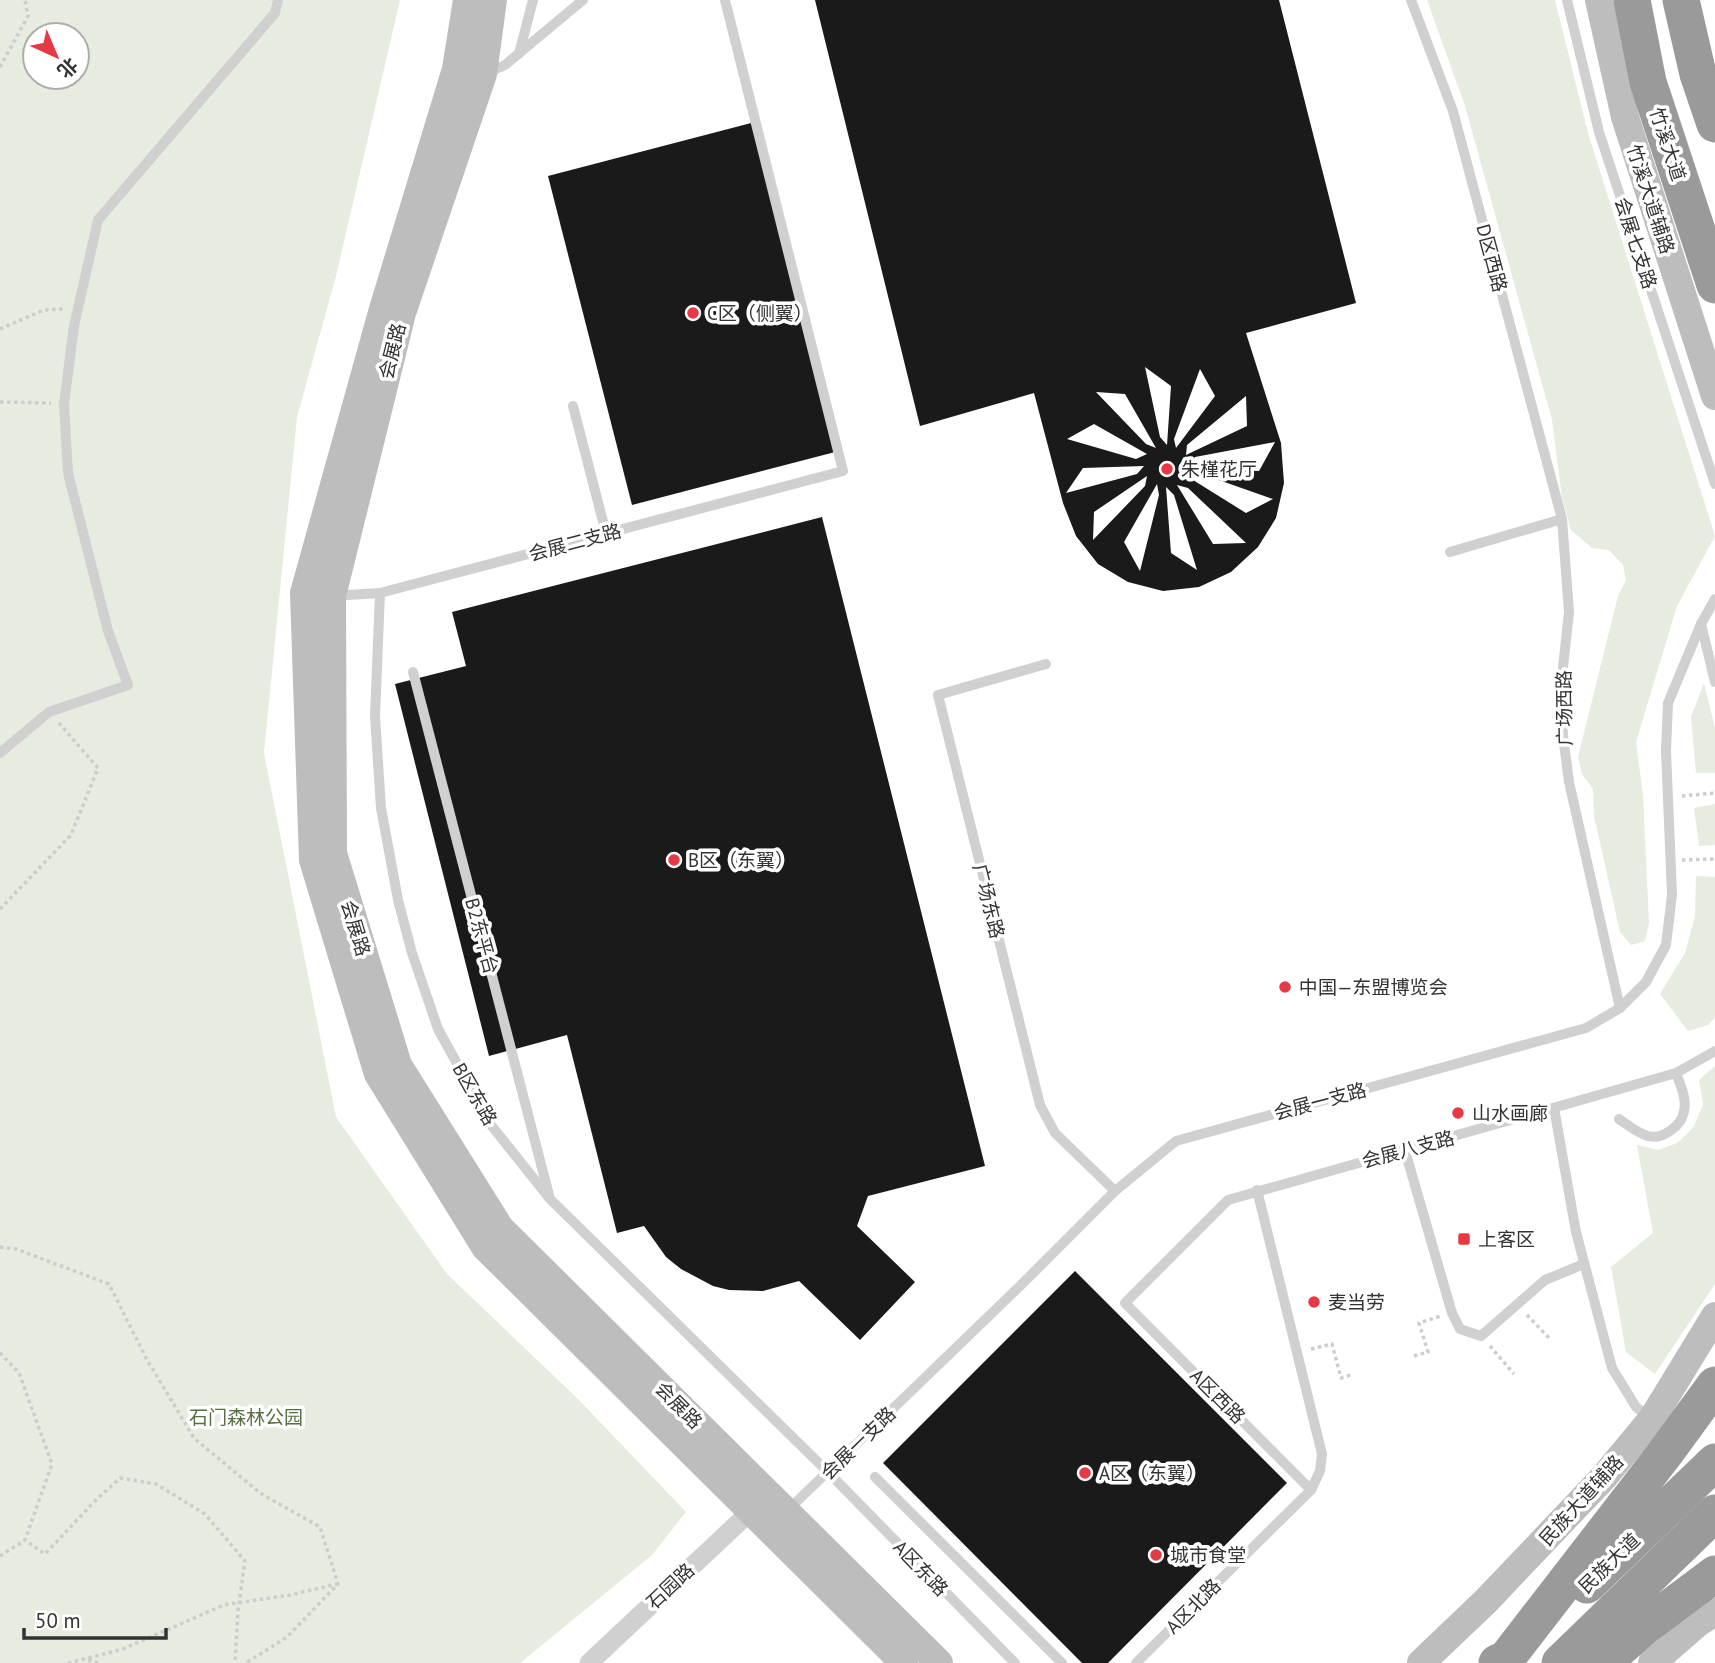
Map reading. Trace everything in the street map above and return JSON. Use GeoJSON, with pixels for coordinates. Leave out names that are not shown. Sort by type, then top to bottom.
{"type":"FeatureCollection","features":[{"type":"Feature","properties":{"kind":"highway","name":"竹溪大道"},"geometry":{"type":"LineString","coordinates":[[1632,0],[1648,82],[1715,285]]}},
{"type":"Feature","properties":{"kind":"highway"},"geometry":{"type":"LineString","coordinates":[[1681,0],[1698,74],[1715,124]]}},
{"type":"Feature","properties":{"kind":"highway"},"geometry":{"type":"LineString","coordinates":[[1502,1662],[1715,1385]]}},
{"type":"Feature","properties":{"kind":"highway","name":"民族大道"},"geometry":{"type":"LineString","coordinates":[[1502,1662],[1715,1462]]}},
{"type":"Feature","properties":{"kind":"highway","name":"民族大道"},"geometry":{"type":"LineString","coordinates":[[1560,1663],[1715,1513]]}},
{"type":"Feature","properties":{"kind":"highway"},"geometry":{"type":"LineString","coordinates":[[1604,1663],[1644,1627],[1715,1574]]}},
{"type":"Feature","properties":{"kind":"main road","name":"会展路"},"geometry":{"type":"LineString","coordinates":[[467,0],[456,69],[383,309],[318,595],[313,860],[378,1074],[485,1247],[769,1511],[939,1663]]}},
{"type":"Feature","properties":{"kind":"main road","name":"会展路"},"geometry":{"type":"LineString","coordinates":[[318,595],[402,313],[483,74],[493,0]]}},
{"type":"Feature","properties":{"kind":"main road","name":"竹溪大道辅路"},"geometry":{"type":"LineString","coordinates":[[1599,0],[1625,117],[1715,396]]}},
{"type":"Feature","properties":{"kind":"main road","name":"民族大道辅路"},"geometry":{"type":"LineString","coordinates":[[1421,1663],[1546,1539],[1603,1478],[1652,1419],[1715,1316]]}},
{"type":"Feature","properties":{"kind":"main road","name":"会展路"},"geometry":{"type":"LineString","coordinates":[[769,1511],[904,1663]]}},
{"type":"Feature","properties":{"kind":"main road"},"geometry":{"type":"LineString","coordinates":[[1652,1663],[1698,1623],[1715,1612]]}},
{"type":"Feature","properties":{"kind":"street","name":"石园路"},"geometry":{"type":"LineString","coordinates":[[589,1663],[769,1511]]}},
{"type":"Feature","properties":{"kind":"lane"},"geometry":{"type":"LineString","coordinates":[[0,752],[49,712],[128,685],[105,619],[68,473],[64,404],[78,307],[98,220],[275,13],[278,0]]}},
{"type":"Feature","properties":{"kind":"lane"},"geometry":{"type":"LineString","coordinates":[[519,54],[533,0]]}},
{"type":"Feature","properties":{"kind":"lane"},"geometry":{"type":"LineString","coordinates":[[483,74],[505,65],[583,0]]}},
{"type":"Feature","properties":{"kind":"lane","name":"会展二支路"},"geometry":{"type":"LineString","coordinates":[[318,595],[380,593],[843,471],[725,0]]}},
{"type":"Feature","properties":{"kind":"lane","name":"D区西路"},"geometry":{"type":"LineString","coordinates":[[1411,0],[1453,111],[1562,519]]}},
{"type":"Feature","properties":{"kind":"lane","name":"会展七支路"},"geometry":{"type":"LineString","coordinates":[[1567,0],[1599,132],[1715,484]]}},
{"type":"Feature","properties":{"kind":"lane"},"geometry":{"type":"LineString","coordinates":[[573,407],[606,533]]}},
{"type":"Feature","properties":{"kind":"lane"},"geometry":{"type":"LineString","coordinates":[[1450,552],[1562,519]]}},
{"type":"Feature","properties":{"kind":"lane","name":"广场西路"},"geometry":{"type":"LineString","coordinates":[[1562,519],[1569,611],[1561,686],[1563,736],[1569,782],[1620,1008]]}},
{"type":"Feature","properties":{"kind":"lane","name":"B区东路"},"geometry":{"type":"LineString","coordinates":[[380,593],[375,716],[381,808],[398,900],[412,953],[438,1029],[491,1125],[550,1199],[828,1472]]}},
{"type":"Feature","properties":{"kind":"lane","name":"会展一支路"},"geometry":{"type":"LineString","coordinates":[[769,1511],[828,1472],[1115,1191],[1177,1141],[1586,1028],[1620,1008],[1646,982],[1665,945],[1672,895],[1666,751],[1668,702],[1701,624],[1715,599]]}},
{"type":"Feature","properties":{"kind":"lane"},"geometry":{"type":"LineString","coordinates":[[1715,618],[1701,624],[1715,682]]}},
{"type":"Feature","properties":{"kind":"lane","name":"广场东路"},"geometry":{"type":"LineString","coordinates":[[1046,664],[937,695],[1040,1105],[1055,1133],[1115,1191]]}},
{"type":"Feature","properties":{"kind":"lane","name":"B2东平台"},"geometry":{"type":"LineString","coordinates":[[413,672],[550,1199]]}},
{"type":"Feature","properties":{"kind":"lane","name":"会展八支路"},"geometry":{"type":"LineString","coordinates":[[1125,1303],[1228,1200],[1676,1073],[1715,1051]]}},
{"type":"Feature","properties":{"kind":"lane"},"geometry":{"type":"LineString","coordinates":[[1619,1119],[1651,1137],[1665,1134],[1677,1125],[1685,1111],[1683,1091],[1676,1073]]}},
{"type":"Feature","properties":{"kind":"lane"},"geometry":{"type":"LineString","coordinates":[[1554,1108],[1576,1232],[1612,1368],[1636,1407],[1652,1419]]}},
{"type":"Feature","properties":{"kind":"lane"},"geometry":{"type":"LineString","coordinates":[[1405,1151],[1452,1313],[1460,1329],[1481,1336],[1545,1280],[1584,1264]]}},
{"type":"Feature","properties":{"kind":"lane"},"geometry":{"type":"LineString","coordinates":[[1257,1190],[1322,1454],[1321,1471],[1311,1490]]}},
{"type":"Feature","properties":{"kind":"lane","name":"A区西路"},"geometry":{"type":"LineString","coordinates":[[1125,1303],[1311,1490]]}},
{"type":"Feature","properties":{"kind":"lane","name":"A区东路"},"geometry":{"type":"LineString","coordinates":[[828,1472],[1015,1663]]}},
{"type":"Feature","properties":{"kind":"lane"},"geometry":{"type":"LineString","coordinates":[[875,1477],[1062,1663]]}},
{"type":"Feature","properties":{"kind":"lane","name":"A区北路"},"geometry":{"type":"LineString","coordinates":[[1136,1663],[1311,1490]]}},
{"type":"Feature","properties":{"kind":"path"},"geometry":{"type":"LineString","coordinates":[[0,67],[28,16],[24,0]]}},
{"type":"Feature","properties":{"kind":"path"},"geometry":{"type":"LineString","coordinates":[[0,329],[44,310],[78,307]]}},
{"type":"Feature","properties":{"kind":"path"},"geometry":{"type":"LineString","coordinates":[[0,402],[64,404]]}},
{"type":"Feature","properties":{"kind":"path"},"geometry":{"type":"LineString","coordinates":[[0,909],[71,835],[98,768],[49,712]]}},
{"type":"Feature","properties":{"kind":"path"},"geometry":{"type":"LineString","coordinates":[[1668,797],[1715,793]]}},
{"type":"Feature","properties":{"kind":"path"},"geometry":{"type":"LineString","coordinates":[[1671,860],[1715,859]]}},
{"type":"Feature","properties":{"kind":"path"},"geometry":{"type":"LineString","coordinates":[[0,1247],[16,1249],[109,1284],[146,1358],[194,1438],[260,1493],[320,1527],[338,1584]]}},
{"type":"Feature","properties":{"kind":"path"},"geometry":{"type":"LineString","coordinates":[[1518,1304],[1550,1339]]}},
{"type":"Feature","properties":{"kind":"path"},"geometry":{"type":"LineString","coordinates":[[1414,1356],[1428,1352],[1419,1323],[1452,1313]]}},
{"type":"Feature","properties":{"kind":"path"},"geometry":{"type":"LineString","coordinates":[[1481,1336],[1514,1374]]}},
{"type":"Feature","properties":{"kind":"path"},"geometry":{"type":"LineString","coordinates":[[1296,1353],[1332,1344],[1341,1378],[1353,1374]]}},
{"type":"Feature","properties":{"kind":"path"},"geometry":{"type":"LineString","coordinates":[[0,1353],[19,1373],[52,1464],[25,1540],[0,1556]]}},
{"type":"Feature","properties":{"kind":"path"},"geometry":{"type":"LineString","coordinates":[[25,1540],[45,1554],[120,1478],[156,1484],[205,1514],[245,1561],[235,1663]]}},
{"type":"Feature","properties":{"kind":"path"},"geometry":{"type":"LineString","coordinates":[[68,1663],[123,1649],[224,1605],[338,1584]]}},
{"type":"Feature","properties":{"kind":"path"},"geometry":{"type":"LineString","coordinates":[[246,1663],[287,1637],[338,1584]]}},
{"type":"Feature","properties":{"kind":"path"},"geometry":{"type":"LineString","coordinates":[[86,1659],[98,1663]]}},
{"type":"Feature","properties":{"kind":"green space","name":"石门森林公园"},"geometry":{"type":"Polygon","coordinates":[[[0,0],[400,0],[336,276],[297,417],[264,753],[336,1117],[447,1274],[577,1398],[686,1512],[652,1555],[520,1663],[0,1663],[0,0]]]}},
{"type":"Feature","properties":{"kind":"green space"},"geometry":{"type":"Polygon","coordinates":[[[1427,0],[1555,0],[1588,133],[1715,536],[1677,606],[1636,742],[1643,795],[1649,923],[1645,941],[1631,945],[1620,932],[1594,816],[1593,789],[1582,774],[1578,757],[1618,596],[1626,580],[1623,565],[1609,550],[1592,548],[1571,530],[1562,498],[1552,420],[1465,106],[1427,0]]]}},
{"type":"Feature","properties":{"kind":"green space"},"geometry":{"type":"Polygon","coordinates":[[[1704,683],[1715,728],[1715,773],[1696,773],[1691,717],[1704,683]]]}},
{"type":"Feature","properties":{"kind":"green space"},"geometry":{"type":"Polygon","coordinates":[[[1715,804],[1715,845],[1699,846],[1694,808],[1715,804]]]}},
{"type":"Feature","properties":{"kind":"green space"},"geometry":{"type":"Polygon","coordinates":[[[1696,876],[1715,877],[1715,1017],[1708,1025],[1688,1031],[1660,994],[1685,953],[1695,917],[1696,876]]]}},
{"type":"Feature","properties":{"kind":"green space"},"geometry":{"type":"Polygon","coordinates":[[[1715,1066],[1715,1284],[1655,1374],[1626,1352],[1611,1267],[1653,1233],[1637,1145],[1658,1150],[1677,1143],[1693,1128],[1703,1105],[1699,1080],[1715,1066]]]}},
{"type":"Feature","properties":{"kind":"building"},"geometry":{"type":"Polygon","coordinates":[[[815,0],[1279,0],[1356,303],[1246,333],[1281,443],[1284,483],[1276,518],[1258,547],[1231,572],[1199,587],[1163,591],[1128,582],[1098,564],[1076,536],[1063,503],[1034,393],[920,426],[815,0]],[[1145,367],[1160,437],[1167,445],[1171,386],[1145,367]],[[1200,369],[1174,439],[1176,448],[1215,396],[1200,369]],[[1096,392],[1146,444],[1156,448],[1125,394],[1096,392]],[[1246,396],[1187,445],[1186,455],[1247,426],[1246,396]],[[1094,424],[1067,439],[1136,459],[1147,454],[1094,424]],[[1275,442],[1195,457],[1188,466],[1259,471],[1275,442]],[[1144,466],[1083,468],[1066,493],[1137,474],[1144,466]],[[1196,472],[1185,475],[1246,513],[1273,499],[1196,472]],[[1147,476],[1094,512],[1093,540],[1145,486],[1147,476]],[[1157,484],[1124,542],[1140,571],[1159,495],[1157,484]],[[1177,485],[1213,544],[1246,543],[1188,488],[1177,485]],[[1166,487],[1171,553],[1197,570],[1174,495],[1166,487]]]}},
{"type":"Feature","properties":{"kind":"building","name":"C区（侧翼）"},"geometry":{"type":"Polygon","coordinates":[[[755,122],[839,451],[632,505],[548,176],[755,122]]]}},
{"type":"Feature","properties":{"kind":"building","name":"B区（东翼）"},"geometry":{"type":"Polygon","coordinates":[[[822,517],[985,1166],[868,1196],[857,1226],[915,1282],[860,1340],[799,1281],[763,1291],[729,1290],[713,1286],[681,1269],[666,1257],[644,1226],[617,1233],[567,1035],[489,1056],[395,684],[466,666],[452,612],[822,517]]]}},
{"type":"Feature","properties":{"kind":"building","name":"A区（东翼）"},"geometry":{"type":"Polygon","coordinates":[[[1075,1271],[1287,1483],[1108,1663],[1082,1663],[883,1463],[1075,1271]]]}},
{"type":"Feature","properties":{"kind":"place","name":"C区（侧翼）"},"geometry":{"type":"Point","coordinates":[693,313]}},
{"type":"Feature","properties":{"kind":"place","name":"朱槿花厅"},"geometry":{"type":"Point","coordinates":[1167,469]}},
{"type":"Feature","properties":{"kind":"place","name":"B区（东翼）"},"geometry":{"type":"Point","coordinates":[674,860]}},
{"type":"Feature","properties":{"kind":"place","name":"中国—东盟博览会"},"geometry":{"type":"Point","coordinates":[1285,987]}},
{"type":"Feature","properties":{"kind":"place","name":"山水画廊"},"geometry":{"type":"Point","coordinates":[1458,1113]}},
{"type":"Feature","properties":{"kind":"place","name":"上客区"},"geometry":{"type":"Point","coordinates":[1464,1239]}},
{"type":"Feature","properties":{"kind":"place","name":"麦当劳"},"geometry":{"type":"Point","coordinates":[1314,1302]}},
{"type":"Feature","properties":{"kind":"place","name":"A区（东翼）"},"geometry":{"type":"Point","coordinates":[1085,1473]}},
{"type":"Feature","properties":{"kind":"place","name":"城市食堂"},"geometry":{"type":"Point","coordinates":[1156,1555]}}]}
